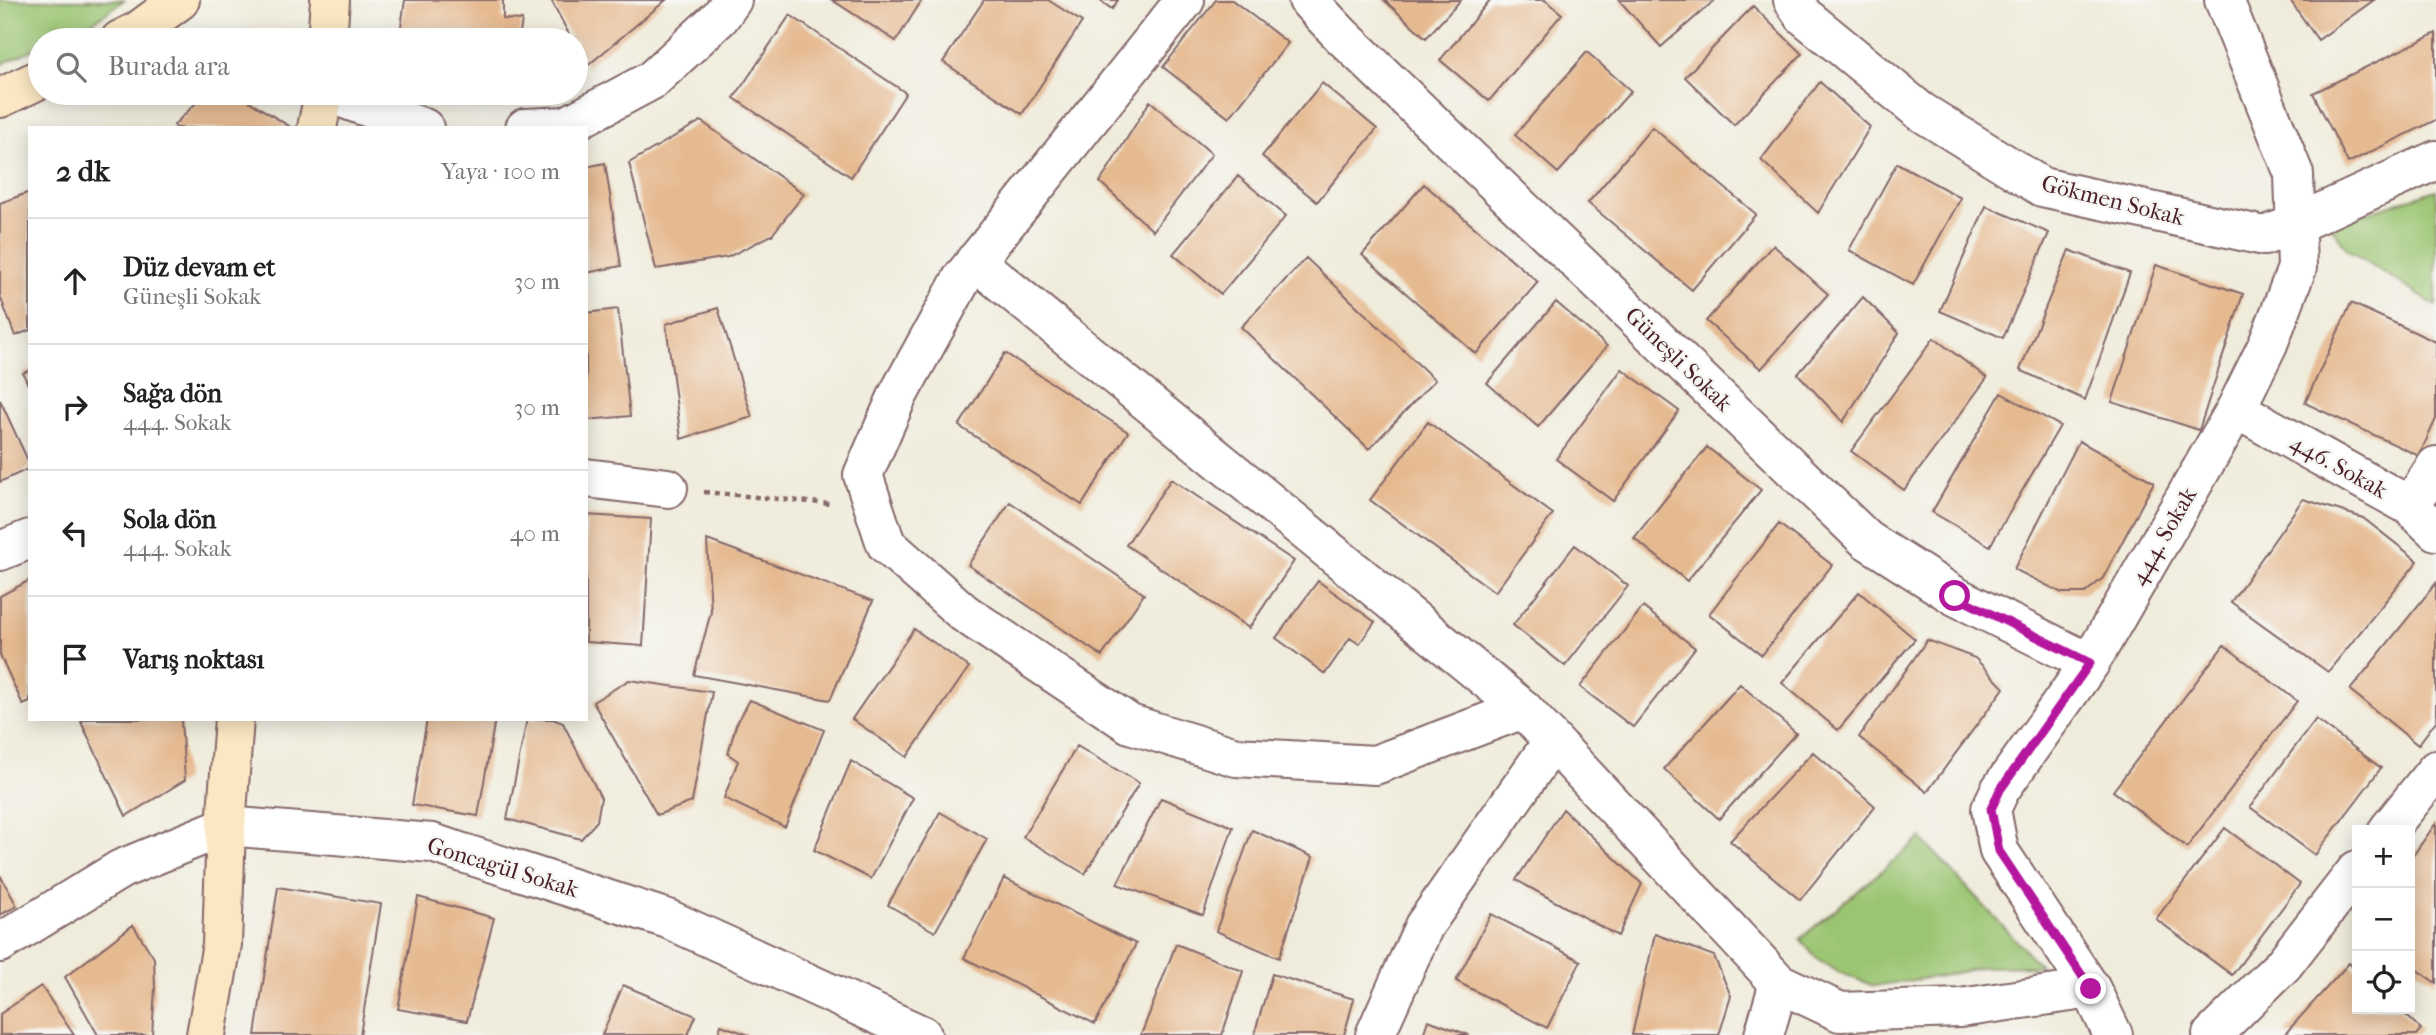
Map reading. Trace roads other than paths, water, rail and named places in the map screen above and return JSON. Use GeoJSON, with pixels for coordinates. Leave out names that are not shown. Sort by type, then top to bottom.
{"type":"FeatureCollection","features":[{"type":"Feature","properties":{"kind":"street"},"geometry":{"type":"LineString","coordinates":[[142,28],[180,0]]}},
{"type":"Feature","properties":{"kind":"street"},"geometry":{"type":"LineString","coordinates":[[328,28],[330,0]]}},
{"type":"Feature","properties":{"kind":"street"},"geometry":{"type":"LineString","coordinates":[[566,126],[652,80],[720,17],[732,0]]}},
{"type":"Feature","properties":{"kind":"street"},"geometry":{"type":"LineString","coordinates":[[1185,0],[963,277],[898,395],[863,475],[886,544],[964,613],[1130,724],[1236,757],[1376,765],[1523,709]]}},
{"type":"Feature","properties":{"kind":"street","name":"Güneşli Sokak"},"geometry":{"type":"LineString","coordinates":[[1308,0],[1341,35],[1867,540],[1955,596],[2090,663]]}},
{"type":"Feature","properties":{"kind":"street","name":"Gökmen Sokak"},"geometry":{"type":"LineString","coordinates":[[1793,0],[1804,16],[1920,111],[2042,187],[2264,236],[2296,225],[2436,160]]}},
{"type":"Feature","properties":{"kind":"street","name":"444. Sokak"},"geometry":{"type":"LineString","coordinates":[[2113,1035],[2091,989],[1999,851],[1991,809],[2000,790],[2090,663],[2236,409],[2268,344],[2297,268],[2294,174],[2224,0]]}},
{"type":"Feature","properties":{"kind":"street"},"geometry":{"type":"LineString","coordinates":[[0,98],[28,85]]}},
{"type":"Feature","properties":{"kind":"street"},"geometry":{"type":"LineString","coordinates":[[318,126],[323,105]]}},
{"type":"Feature","properties":{"kind":"street"},"geometry":{"type":"LineString","coordinates":[[360,105],[418,126]]}},
{"type":"Feature","properties":{"kind":"street"},"geometry":{"type":"LineString","coordinates":[[975,261],[1523,709],[1779,983],[1840,1012],[1960,1008],[2091,989]]}},
{"type":"Feature","properties":{"kind":"street","name":"446. Sokak"},"geometry":{"type":"LineString","coordinates":[[2236,409],[2423,519]]}},
{"type":"Feature","properties":{"kind":"street"},"geometry":{"type":"LineString","coordinates":[[2423,519],[2436,466]]}},
{"type":"Feature","properties":{"kind":"street"},"geometry":{"type":"LineString","coordinates":[[588,478],[668,488]]}},
{"type":"Feature","properties":{"kind":"street"},"geometry":{"type":"LineString","coordinates":[[0,551],[28,540]]}},
{"type":"Feature","properties":{"kind":"street"},"geometry":{"type":"LineString","coordinates":[[206,1035],[222,944],[226,826],[234,721]]}},
{"type":"Feature","properties":{"kind":"street"},"geometry":{"type":"LineString","coordinates":[[1375,1035],[1424,926],[1553,741]]}},
{"type":"Feature","properties":{"kind":"street"},"geometry":{"type":"LineString","coordinates":[[2392,825],[2436,770]]}},
{"type":"Feature","properties":{"kind":"street","name":"Goncagül Sokak"},"geometry":{"type":"LineString","coordinates":[[0,943],[121,869],[226,826],[432,843],[668,919],[922,1035]]}},
{"type":"Feature","properties":{"kind":"street"},"geometry":{"type":"LineString","coordinates":[[2212,1035],[2283,965],[2352,876]]}},
{"type":"Feature","properties":{"kind":"street"},"geometry":{"type":"LineString","coordinates":[[1764,1035],[1779,983]]}}]}
